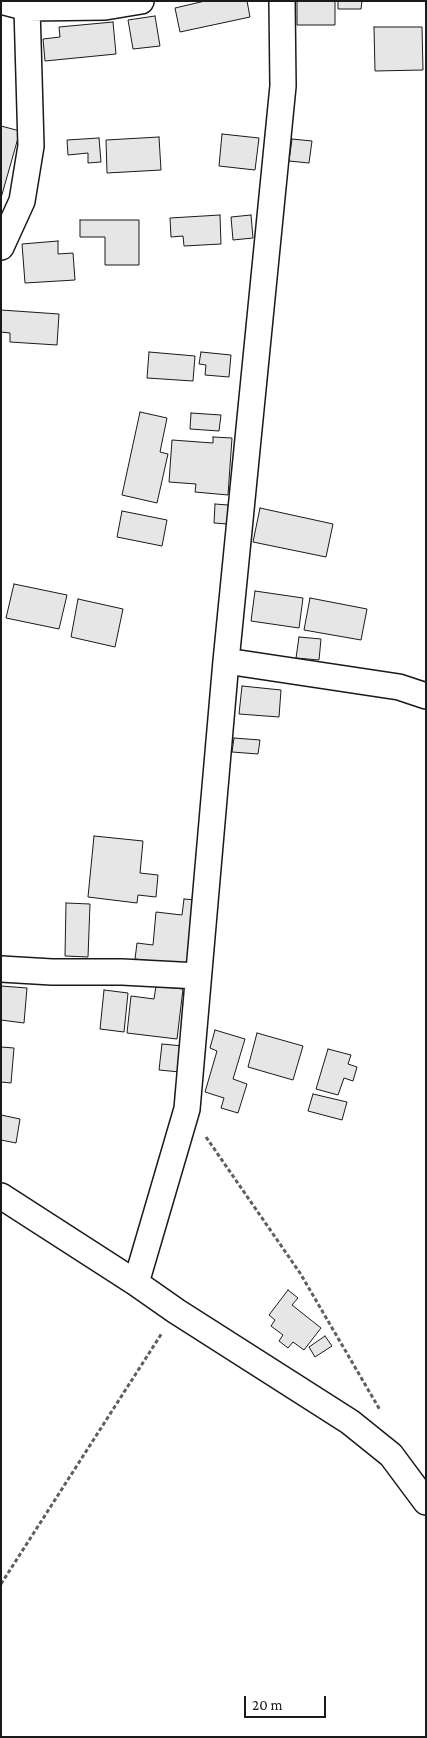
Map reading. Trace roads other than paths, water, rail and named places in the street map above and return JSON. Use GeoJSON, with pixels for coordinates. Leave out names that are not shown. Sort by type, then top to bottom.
{"type":"FeatureCollection","features":[{"type":"Feature","properties":{"kind":"street"},"geometry":{"type":"LineString","coordinates":[[1,1],[27,8],[105,7],[141,1]]}},
{"type":"Feature","properties":{"kind":"street"},"geometry":{"type":"LineString","coordinates":[[136,1283],[187,1110],[226,661],[283,86],[282,1]]}},
{"type":"Feature","properties":{"kind":"street"},"geometry":{"type":"LineString","coordinates":[[1,247],[22,201],[31,146],[27,8]]}},
{"type":"Feature","properties":{"kind":"street"},"geometry":{"type":"LineString","coordinates":[[226,661],[399,687],[426,696]]}},
{"type":"Feature","properties":{"kind":"street"},"geometry":{"type":"LineString","coordinates":[[1,969],[198,976]]}},
{"type":"Feature","properties":{"kind":"street"},"geometry":{"type":"LineString","coordinates":[[1,1196],[350,1422],[391,1455],[426,1502]]}}]}
